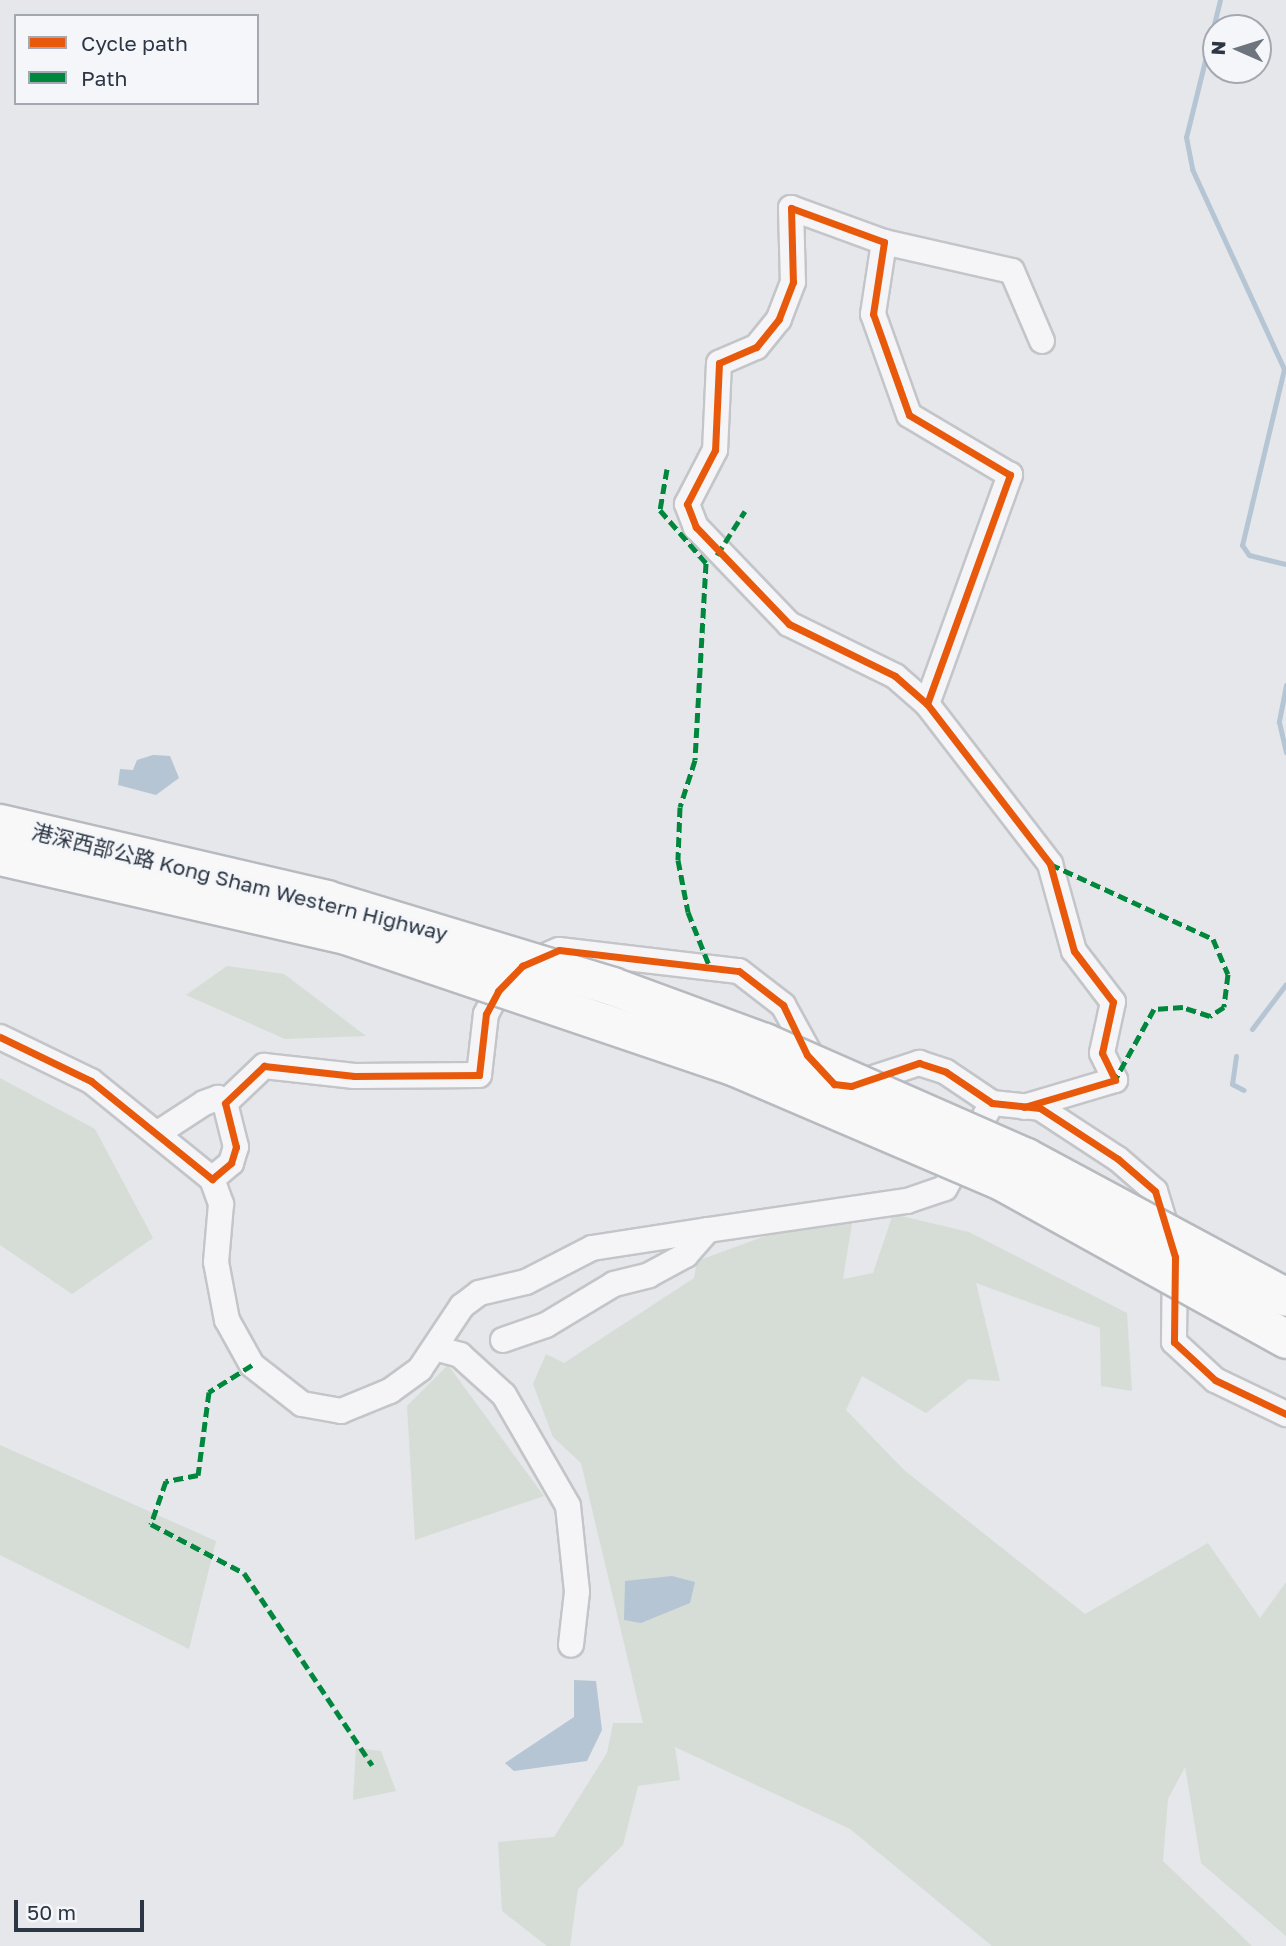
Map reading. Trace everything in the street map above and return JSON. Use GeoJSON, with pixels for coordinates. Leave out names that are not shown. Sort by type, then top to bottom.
{"type":"FeatureCollection","features":[{"type":"Feature","properties":{"kind":"highway","name":"港深西部公路 Kong Sham Western Highway"},"geometry":{"type":"LineString","coordinates":[[0,823],[326,899],[612,986],[956,1125],[1126,1207],[1286,1297]]}},
{"type":"Feature","properties":{"kind":"highway","name":"港深西部公路 Kong Sham Western Highway"},"geometry":{"type":"LineString","coordinates":[[0,856],[348,936],[735,1067],[1003,1182],[1286,1339]]}},
{"type":"Feature","properties":{"kind":"street"},"geometry":{"type":"LineString","coordinates":[[1024,1107],[1115,1080],[1102,1052],[1114,1002],[1074,951],[1050,864],[927,704],[895,676],[789,624],[696,527],[687,504],[715,450],[719,363],[756,347],[779,319],[793,282],[791,208],[884,242],[1012,271],[1042,341]]}},
{"type":"Feature","properties":{"kind":"street"},"geometry":{"type":"LineString","coordinates":[[884,242],[873,314],[909,415],[1010,475],[927,704]]}},
{"type":"Feature","properties":{"kind":"street"},"geometry":{"type":"LineString","coordinates":[[225,1103],[264,1066],[341,1076],[479,1075],[486,1014],[498,991],[522,966],[559,950],[739,971],[783,1005],[807,1055],[834,1084],[851,1086],[919,1063],[946,1072],[992,1103],[1040,1108],[1118,1159],[1154,1192],[1175,1256],[1174,1342],[1215,1380],[1286,1414]]}},
{"type":"Feature","properties":{"kind":"street"},"geometry":{"type":"LineString","coordinates":[[0,1037],[91,1081],[212,1179],[221,1204],[216,1262],[227,1320],[252,1365],[302,1404],[341,1411],[390,1391],[438,1349],[462,1306],[480,1293],[526,1282],[592,1248],[907,1201],[945,1188],[992,1103]]}},
{"type":"Feature","properties":{"kind":"street"},"geometry":{"type":"LineString","coordinates":[[158,1133],[204,1103],[218,1098],[225,1103],[236,1147],[231,1163],[212,1179]]}},
{"type":"Feature","properties":{"kind":"street"},"geometry":{"type":"LineString","coordinates":[[503,1340],[546,1325],[614,1284],[649,1275],[686,1255],[708,1230]]}},
{"type":"Feature","properties":{"kind":"street"},"geometry":{"type":"LineString","coordinates":[[438,1349],[460,1355],[505,1395],[568,1506],[577,1592],[571,1645]]}},
{"type":"Feature","properties":{"kind":"shaded area"},"geometry":{"type":"Polygon","coordinates":[[[227,966],[284,974],[366,1036],[285,1039],[186,995],[227,966]]]}},
{"type":"Feature","properties":{"kind":"shaded area"},"geometry":{"type":"Polygon","coordinates":[[[0,1078],[95,1129],[153,1238],[72,1294],[0,1245],[0,1078]]]}},
{"type":"Feature","properties":{"kind":"shaded area"},"geometry":{"type":"Polygon","coordinates":[[[893,1214],[969,1232],[1127,1313],[1132,1391],[1101,1386],[1100,1328],[976,1283],[1000,1381],[969,1379],[926,1413],[862,1376],[846,1410],[904,1470],[1085,1614],[1208,1543],[1260,1618],[1286,1582],[1286,1936],[1201,1863],[1185,1767],[1168,1799],[1163,1861],[1252,1946],[992,1946],[850,1829],[675,1747],[680,1780],[638,1786],[623,1845],[578,1889],[570,1946],[547,1946],[502,1911],[498,1842],[554,1837],[607,1753],[613,1723],[643,1723],[581,1463],[553,1437],[533,1384],[546,1354],[564,1363],[694,1278],[697,1261],[776,1232],[853,1217],[843,1279],[873,1273],[893,1214]]]}},
{"type":"Feature","properties":{"kind":"shaded area"},"geometry":{"type":"Polygon","coordinates":[[[448,1365],[544,1496],[415,1540],[407,1406],[448,1365]]]}},
{"type":"Feature","properties":{"kind":"shaded area"},"geometry":{"type":"Polygon","coordinates":[[[0,1445],[216,1541],[189,1649],[0,1555],[0,1445]]]}},
{"type":"Feature","properties":{"kind":"shaded area"},"geometry":{"type":"Polygon","coordinates":[[[356,1748],[381,1751],[396,1791],[353,1800],[356,1748]]]}},
{"type":"Feature","properties":{"kind":"water"},"geometry":{"type":"Polygon","coordinates":[[[153,755],[170,756],[179,778],[156,795],[118,785],[120,769],[133,770],[137,760],[153,755]]]}},
{"type":"Feature","properties":{"kind":"water"},"geometry":{"type":"Polygon","coordinates":[[[672,1576],[695,1582],[690,1603],[641,1623],[624,1620],[625,1581],[672,1576]]]}},
{"type":"Feature","properties":{"kind":"water"},"geometry":{"type":"Polygon","coordinates":[[[574,1680],[596,1681],[602,1730],[587,1761],[514,1771],[505,1763],[574,1717],[574,1680]]]}},
{"type":"Feature","properties":{"kind":"waterway"},"geometry":{"type":"LineString","coordinates":[[1220,0],[1186,137],[1192,169],[1284,369],[1242,545],[1249,555],[1286,564]]}},
{"type":"Feature","properties":{"kind":"waterway"},"geometry":{"type":"LineString","coordinates":[[1286,685],[1279,722],[1286,752]]}},
{"type":"Feature","properties":{"kind":"waterway"},"geometry":{"type":"LineString","coordinates":[[1252,1029],[1286,984]]}},
{"type":"Feature","properties":{"kind":"waterway"},"geometry":{"type":"LineString","coordinates":[[1236,1056],[1232,1084],[1244,1090]]}},
{"type":"Feature","properties":{"kind":"marked path"},"geometry":{"type":"LineString","coordinates":[[667,469],[660,510],[706,563],[695,760],[680,807],[678,860],[688,912],[711,970]]}},
{"type":"Feature","properties":{"kind":"marked path"},"geometry":{"type":"LineString","coordinates":[[717,555],[745,511]]}},
{"type":"Feature","properties":{"kind":"marked path"},"geometry":{"type":"LineString","coordinates":[[1050,864],[1213,939],[1228,974],[1224,1007],[1210,1016],[1183,1007],[1154,1009],[1115,1080]]}},
{"type":"Feature","properties":{"kind":"marked path"},"geometry":{"type":"LineString","coordinates":[[252,1365],[209,1392],[198,1475],[166,1481],[151,1524],[244,1573],[372,1765]]}},
{"type":"Feature","properties":{"kind":"cycle path"},"geometry":{"type":"LineString","coordinates":[[927,704],[1010,475],[909,415],[873,314],[884,242],[791,208],[793,282],[779,319],[756,347],[719,363],[715,450],[687,504],[696,527],[789,624],[895,676],[927,704],[1050,864],[1074,951],[1113,1002],[1102,1053],[1115,1080],[1024,1107]]}},
{"type":"Feature","properties":{"kind":"cycle path"},"geometry":{"type":"LineString","coordinates":[[0,1037],[91,1081],[212,1179],[231,1163],[236,1147],[225,1103],[264,1066],[354,1076],[479,1075],[486,1014],[498,991],[522,966],[559,950],[739,971],[783,1005],[807,1055],[834,1084],[851,1086],[919,1063],[946,1072],[992,1103],[1040,1108],[1118,1159],[1155,1191],[1175,1257],[1174,1342],[1215,1380],[1286,1414]]}}]}
